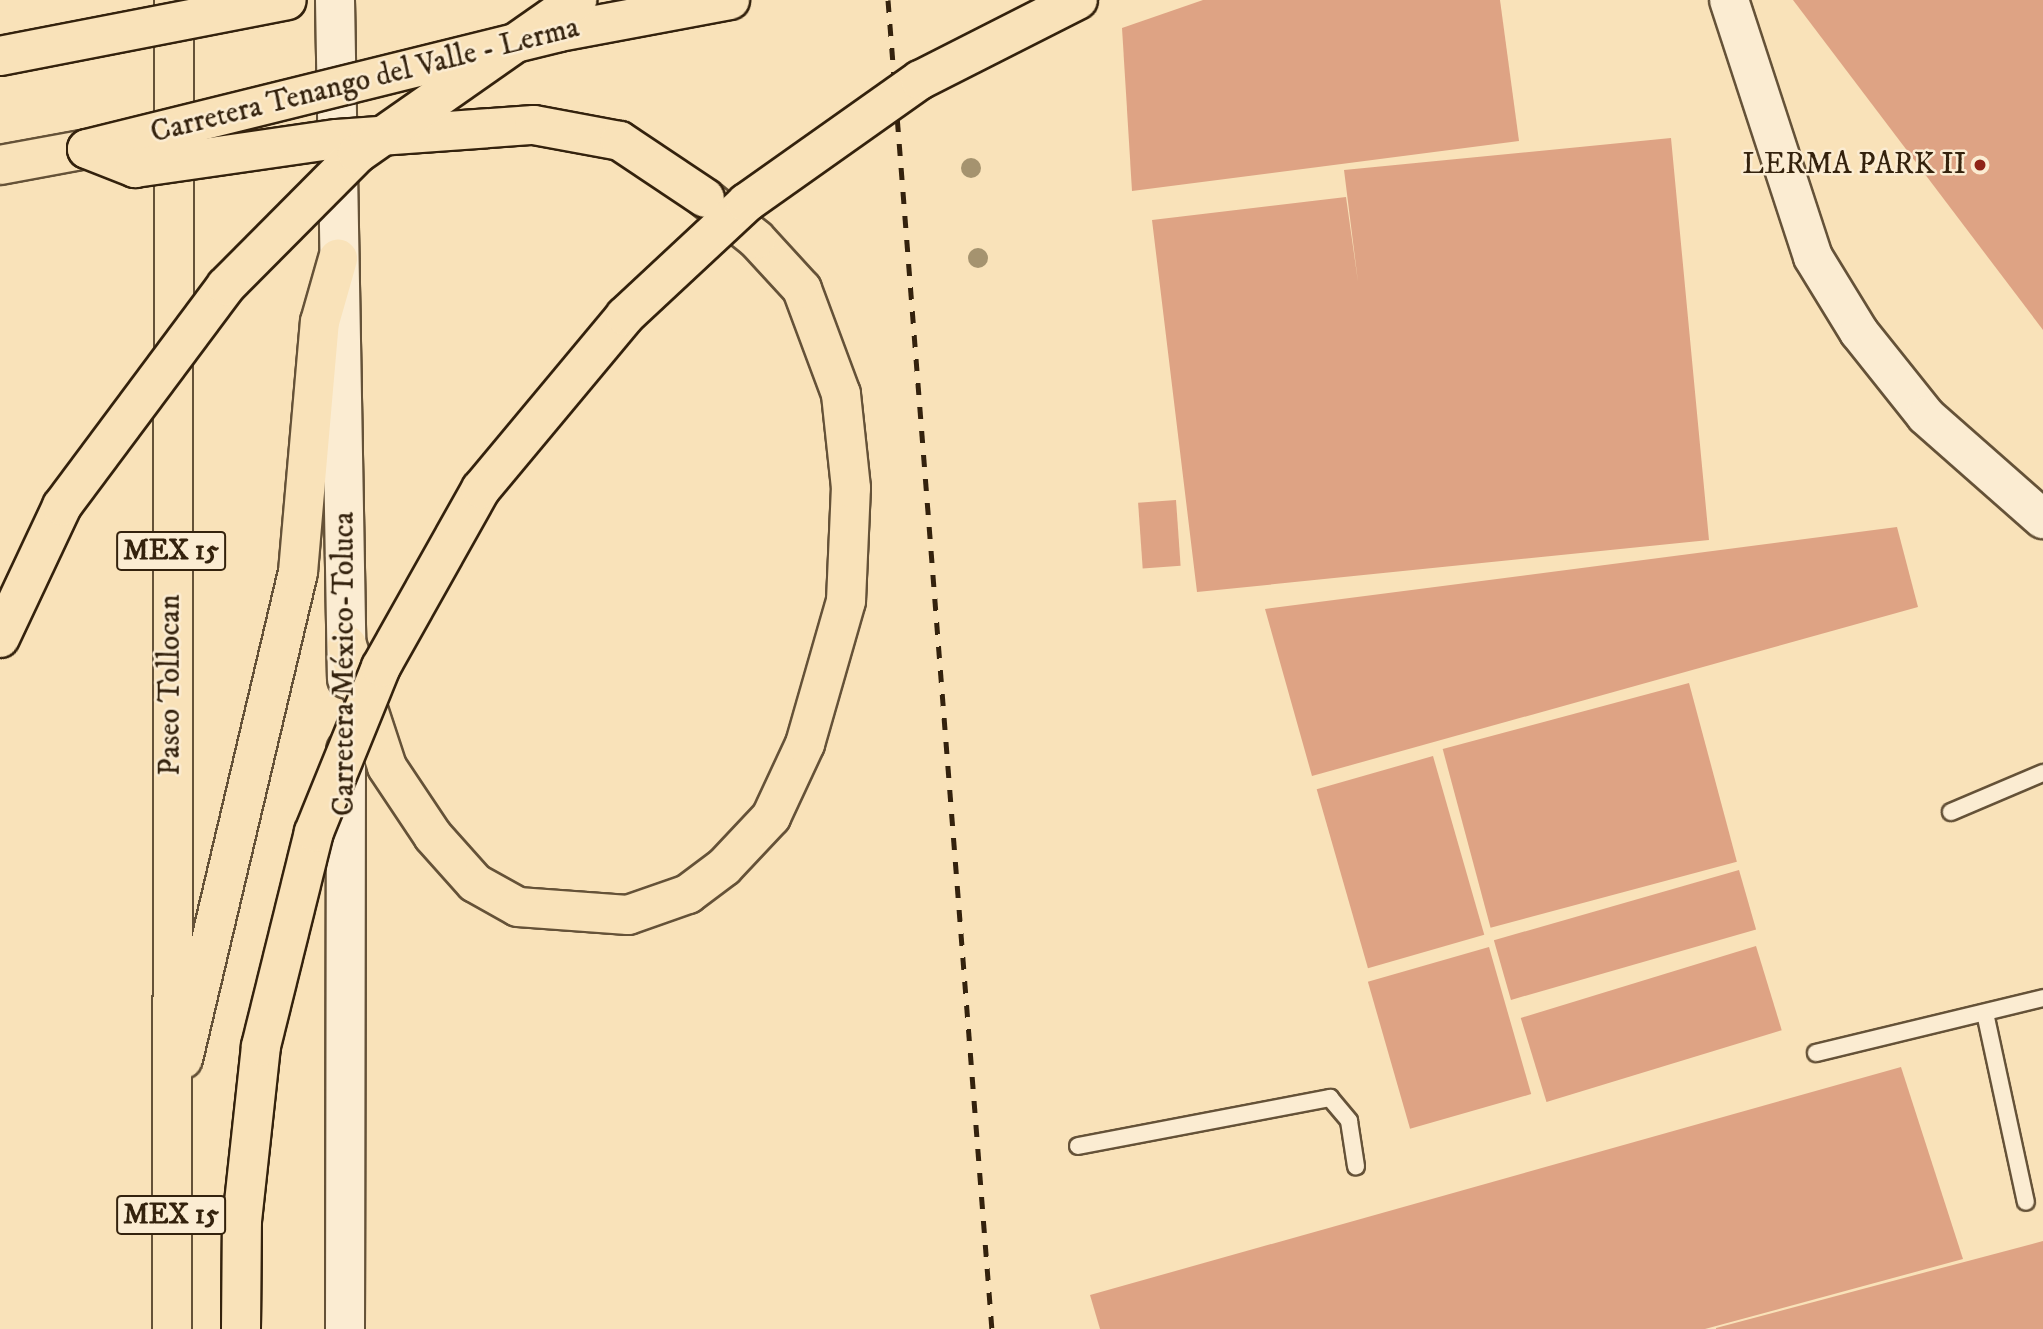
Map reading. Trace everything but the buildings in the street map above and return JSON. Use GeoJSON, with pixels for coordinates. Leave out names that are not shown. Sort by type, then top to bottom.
{"type":"FeatureCollection","features":[{"type":"Feature","properties":{"kind":"highway","name":"Paseo Tollocan"},"geometry":{"type":"LineString","coordinates":[[172,1329],[170,1101],[174,0]]}},
{"type":"Feature","properties":{"kind":"highway"},"geometry":{"type":"LineString","coordinates":[[0,56],[287,0]]}},
{"type":"Feature","properties":{"kind":"highway"},"geometry":{"type":"LineString","coordinates":[[0,638],[62,506],[226,286],[357,154],[577,0]]}},
{"type":"Feature","properties":{"kind":"highway","name":"Carretera Tenango del Valle - Lerma"},"geometry":{"type":"LineString","coordinates":[[0,165],[87,149],[559,32],[730,0]]}},
{"type":"Feature","properties":{"kind":"highway"},"geometry":{"type":"LineString","coordinates":[[241,1329],[242,1222],[261,1046],[314,832],[381,667],[481,489],[625,316],[746,203],[920,80],[1078,0]]}},
{"type":"Feature","properties":{"kind":"highway"},"geometry":{"type":"LineString","coordinates":[[87,149],[135,168],[337,139],[534,125],[576,131],[620,141],[705,198],[756,239],[802,289],[841,394],[851,488],[846,601],[805,744],[771,817],[724,867],[688,894],[628,915],[518,907],[475,883],[433,836],[394,778],[369,721],[347,645]]}},
{"type":"Feature","properties":{"kind":"highway"},"geometry":{"type":"LineString","coordinates":[[170,1101],[206,980],[298,572],[320,323],[338,260]]}},
{"type":"Feature","properties":{"kind":"main road","name":"Carretera México-Toluca"},"geometry":{"type":"LineString","coordinates":[[335,0],[347,645],[345,1329]]}},
{"type":"Feature","properties":{"kind":"main road"},"geometry":{"type":"LineString","coordinates":[[1729,0],[1813,257],[1859,332],[1926,416],[2043,519]]}},
{"type":"Feature","properties":{"kind":"lane"},"geometry":{"type":"LineString","coordinates":[[1951,813],[2043,773]]}},
{"type":"Feature","properties":{"kind":"lane"},"geometry":{"type":"LineString","coordinates":[[1816,1054],[2043,998]]}},
{"type":"Feature","properties":{"kind":"lane"},"geometry":{"type":"LineString","coordinates":[[1984,1013],[2026,1202]]}},
{"type":"Feature","properties":{"kind":"lane"},"geometry":{"type":"LineString","coordinates":[[1078,1146],[1330,1098],[1349,1121],[1356,1166]]}},
{"type":"Feature","properties":{"kind":"railway"},"geometry":{"type":"LineString","coordinates":[[888,0],[992,1329]]}},
{"type":"Feature","properties":{"kind":"place","name":"LERMA PARK II"},"geometry":{"type":"Point","coordinates":[1980,165]}}]}
